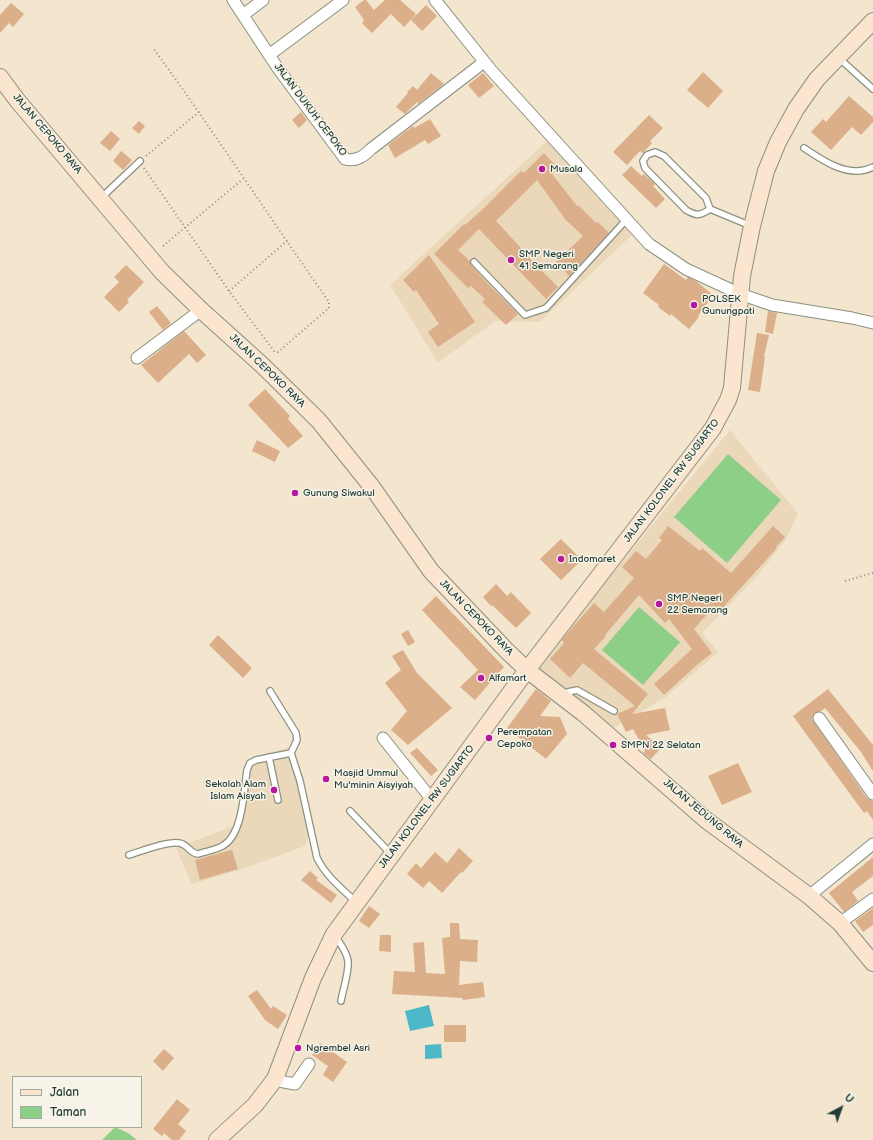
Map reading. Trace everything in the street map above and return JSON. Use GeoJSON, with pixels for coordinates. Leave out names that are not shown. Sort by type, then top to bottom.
{"type":"FeatureCollection","features":[{"type":"Feature","properties":{"kind":"main road","name":"JALAN KOLONEL RW SUGIARTO"},"geometry":{"type":"LineString","coordinates":[[218,1140],[255,1104],[275,1079],[313,978],[334,934],[356,902],[391,854],[433,801],[527,670],[713,428],[728,400],[732,388],[740,294],[752,226],[766,171],[778,142],[796,109],[817,79],[873,21]]}},
{"type":"Feature","properties":{"kind":"main road","name":"JALAN CEPOKO RAYA"},"geometry":{"type":"LineString","coordinates":[[0,77],[162,272],[201,310],[262,365],[319,421],[372,487],[431,571],[527,670]]}},
{"type":"Feature","properties":{"kind":"main road","name":"JALAN JEDUNG RAYA"},"geometry":{"type":"LineString","coordinates":[[527,670],[634,756],[706,820],[809,896],[840,923],[872,960]]}},
{"type":"Feature","properties":{"kind":"street"},"geometry":{"type":"LineString","coordinates":[[233,0],[269,55]]}},
{"type":"Feature","properties":{"kind":"street"},"geometry":{"type":"LineString","coordinates":[[243,15],[263,0]]}},
{"type":"Feature","properties":{"kind":"street","name":"JALAN DUKUH CEPOKO"},"geometry":{"type":"LineString","coordinates":[[343,0],[269,55],[345,159],[351,160],[364,156],[484,62]]}},
{"type":"Feature","properties":{"kind":"street"},"geometry":{"type":"LineString","coordinates":[[435,0],[484,62],[649,244],[686,269],[740,294],[772,305],[852,318],[873,323]]}},
{"type":"Feature","properties":{"kind":"street"},"geometry":{"type":"LineString","coordinates":[[137,358],[201,310]]}},
{"type":"Feature","properties":{"kind":"street"},"geometry":{"type":"LineString","coordinates":[[819,718],[873,794]]}},
{"type":"Feature","properties":{"kind":"street"},"geometry":{"type":"LineString","coordinates":[[382,738],[433,801]]}},
{"type":"Feature","properties":{"kind":"street"},"geometry":{"type":"LineString","coordinates":[[809,896],[873,844]]}},
{"type":"Feature","properties":{"kind":"street"},"geometry":{"type":"LineString","coordinates":[[840,923],[873,899]]}},
{"type":"Feature","properties":{"kind":"street"},"geometry":{"type":"LineString","coordinates":[[275,1079],[284,1083],[295,1084],[310,1064]]}},
{"type":"Feature","properties":{"kind":"lane"},"geometry":{"type":"LineString","coordinates":[[838,57],[873,89]]}},
{"type":"Feature","properties":{"kind":"lane"},"geometry":{"type":"LineString","coordinates":[[804,148],[824,162],[848,171],[866,171],[873,167]]}},
{"type":"Feature","properties":{"kind":"lane"},"geometry":{"type":"LineString","coordinates":[[710,209],[702,215],[694,215],[686,210],[646,168],[643,161],[647,155],[655,152],[664,156],[706,198],[710,209],[752,226]]}},
{"type":"Feature","properties":{"kind":"lane"},"geometry":{"type":"LineString","coordinates":[[100,199],[140,161]]}},
{"type":"Feature","properties":{"kind":"lane"},"geometry":{"type":"LineString","coordinates":[[474,262],[525,315],[546,308],[627,219]]}},
{"type":"Feature","properties":{"kind":"lane"},"geometry":{"type":"LineString","coordinates":[[562,697],[568,692],[577,690],[614,711]]}},
{"type":"Feature","properties":{"kind":"lane"},"geometry":{"type":"LineString","coordinates":[[270,691],[296,733],[297,740],[291,752],[300,781],[317,858],[328,876],[356,902]]}},
{"type":"Feature","properties":{"kind":"lane"},"geometry":{"type":"LineString","coordinates":[[130,855],[156,846],[178,842],[183,844],[190,852],[198,854],[224,846],[231,839],[239,823],[248,766],[253,761],[291,752]]}},
{"type":"Feature","properties":{"kind":"lane"},"geometry":{"type":"LineString","coordinates":[[269,757],[278,800]]}},
{"type":"Feature","properties":{"kind":"lane"},"geometry":{"type":"LineString","coordinates":[[350,811],[391,854]]}},
{"type":"Feature","properties":{"kind":"lane"},"geometry":{"type":"LineString","coordinates":[[334,934],[348,960],[348,968],[341,1001]]}},
{"type":"Feature","properties":{"kind":"path"},"geometry":{"type":"LineString","coordinates":[[154,49],[199,112],[243,179],[329,302],[328,308],[278,352],[274,351],[229,291],[140,161],[199,112]]}},
{"type":"Feature","properties":{"kind":"path"},"geometry":{"type":"LineString","coordinates":[[163,246],[243,179]]}},
{"type":"Feature","properties":{"kind":"path"},"geometry":{"type":"LineString","coordinates":[[229,291],[287,241]]}},
{"type":"Feature","properties":{"kind":"path"},"geometry":{"type":"LineString","coordinates":[[845,581],[873,572]]}},
{"type":"Feature","properties":{"kind":"shaded area","name":"SMP Negeri 41 Semarang"},"geometry":{"type":"Polygon","coordinates":[[[547,141],[632,235],[540,322],[495,321],[438,363],[390,285],[547,141]]]}},
{"type":"Feature","properties":{"kind":"shaded area","name":"SMP Negeri 22 Semarang"},"geometry":{"type":"Polygon","coordinates":[[[730,430],[798,514],[785,541],[758,575],[702,633],[718,652],[666,697],[613,728],[536,667],[730,430]]]}},
{"type":"Feature","properties":{"kind":"shaded area","name":"Sekolah Alam Islam Aisyah"},"geometry":{"type":"Polygon","coordinates":[[[292,747],[310,829],[305,846],[242,869],[192,884],[176,848],[241,823],[251,757],[292,747]]]}},
{"type":"Feature","properties":{"kind":"green space"},"geometry":{"type":"Polygon","coordinates":[[[728,454],[781,500],[727,563],[674,517],[728,454]]]}},
{"type":"Feature","properties":{"kind":"green space"},"geometry":{"type":"Polygon","coordinates":[[[639,607],[680,642],[643,685],[602,650],[639,607]]]}},
{"type":"Feature","properties":{"kind":"green space"},"geometry":{"type":"Polygon","coordinates":[[[114,1128],[117,1128],[128,1133],[137,1140],[102,1140],[114,1128]]]}},
{"type":"Feature","properties":{"kind":"water"},"geometry":{"type":"Polygon","coordinates":[[[429,1005],[434,1026],[410,1031],[405,1011],[429,1005]]]}},
{"type":"Feature","properties":{"kind":"water"},"geometry":{"type":"Polygon","coordinates":[[[441,1044],[442,1058],[425,1059],[425,1045],[441,1044]]]}},
{"type":"Feature","properties":{"kind":"building"},"geometry":{"type":"Polygon","coordinates":[[[366,0],[374,10],[385,0],[400,0],[416,14],[404,27],[391,14],[372,33],[362,23],[364,20],[355,7],[366,0]]]}},
{"type":"Feature","properties":{"kind":"building"},"geometry":{"type":"Polygon","coordinates":[[[11,3],[24,14],[13,27],[9,23],[0,33],[0,15],[11,3]]]}},
{"type":"Feature","properties":{"kind":"building"},"geometry":{"type":"Polygon","coordinates":[[[426,5],[437,16],[422,31],[411,20],[426,5]]]}},
{"type":"Feature","properties":{"kind":"building"},"geometry":{"type":"Polygon","coordinates":[[[703,72],[723,91],[708,108],[687,90],[703,72]]]}},
{"type":"Feature","properties":{"kind":"building"},"geometry":{"type":"Polygon","coordinates":[[[431,73],[444,84],[418,104],[417,102],[405,114],[396,107],[413,86],[417,90],[431,73]]]}},
{"type":"Feature","properties":{"kind":"building"},"geometry":{"type":"Polygon","coordinates":[[[483,73],[494,86],[479,98],[468,85],[483,73]]]}},
{"type":"Feature","properties":{"kind":"building"},"geometry":{"type":"Polygon","coordinates":[[[849,96],[873,117],[873,122],[861,135],[852,127],[831,150],[811,132],[823,119],[826,122],[849,96]]]}},
{"type":"Feature","properties":{"kind":"building"},"geometry":{"type":"Polygon","coordinates":[[[301,112],[307,120],[299,128],[292,120],[301,112]]]}},
{"type":"Feature","properties":{"kind":"building"},"geometry":{"type":"Polygon","coordinates":[[[649,115],[663,128],[650,141],[652,143],[643,153],[640,151],[627,165],[613,152],[649,115]]]}},
{"type":"Feature","properties":{"kind":"building"},"geometry":{"type":"Polygon","coordinates":[[[430,119],[441,136],[428,144],[425,140],[395,158],[388,145],[413,126],[414,128],[430,119]]]}},
{"type":"Feature","properties":{"kind":"building"},"geometry":{"type":"Polygon","coordinates":[[[139,121],[145,126],[139,134],[132,128],[139,121]]]}},
{"type":"Feature","properties":{"kind":"building"},"geometry":{"type":"Polygon","coordinates":[[[111,131],[120,139],[110,151],[100,143],[111,131]]]}},
{"type":"Feature","properties":{"kind":"building"},"geometry":{"type":"Polygon","coordinates":[[[121,151],[132,160],[123,170],[113,161],[121,151]]]}},
{"type":"Feature","properties":{"kind":"building"},"geometry":{"type":"Polygon","coordinates":[[[544,153],[558,168],[552,174],[577,206],[578,205],[596,223],[598,222],[609,233],[569,276],[556,262],[583,236],[565,219],[537,180],[496,221],[522,249],[521,250],[558,287],[546,299],[479,229],[458,250],[470,261],[471,265],[491,287],[518,314],[506,325],[482,302],[485,299],[471,286],[468,288],[434,254],[464,224],[465,225],[483,209],[521,171],[524,173],[544,153]]]}},
{"type":"Feature","properties":{"kind":"building"},"geometry":{"type":"Polygon","coordinates":[[[631,166],[642,176],[644,174],[655,184],[653,186],[665,199],[656,208],[622,175],[631,166]]]}},
{"type":"Feature","properties":{"kind":"building"},"geometry":{"type":"Polygon","coordinates":[[[429,255],[475,322],[438,347],[428,332],[439,324],[416,290],[414,292],[403,280],[429,255]]]}},
{"type":"Feature","properties":{"kind":"building"},"geometry":{"type":"Polygon","coordinates":[[[664,264],[686,280],[688,277],[696,281],[713,295],[698,316],[699,317],[689,329],[671,314],[670,316],[658,307],[659,305],[643,293],[664,264]]]}},
{"type":"Feature","properties":{"kind":"building"},"geometry":{"type":"Polygon","coordinates":[[[126,265],[144,282],[127,300],[129,302],[119,312],[104,297],[119,282],[114,277],[126,265]]]}},
{"type":"Feature","properties":{"kind":"building"},"geometry":{"type":"Polygon","coordinates":[[[157,306],[171,323],[163,330],[149,312],[157,306]]]}},
{"type":"Feature","properties":{"kind":"building"},"geometry":{"type":"Polygon","coordinates":[[[768,311],[777,313],[773,334],[765,332],[768,311]]]}},
{"type":"Feature","properties":{"kind":"building"},"geometry":{"type":"Polygon","coordinates":[[[184,331],[206,355],[197,363],[189,354],[158,383],[141,365],[184,331]]]}},
{"type":"Feature","properties":{"kind":"building"},"geometry":{"type":"Polygon","coordinates":[[[757,333],[769,335],[764,356],[760,392],[748,390],[757,333]]]}},
{"type":"Feature","properties":{"kind":"building"},"geometry":{"type":"Polygon","coordinates":[[[265,389],[290,416],[288,419],[303,436],[288,448],[248,405],[265,389]]]}},
{"type":"Feature","properties":{"kind":"building"},"geometry":{"type":"Polygon","coordinates":[[[257,440],[280,451],[275,462],[252,451],[257,440]]]}},
{"type":"Feature","properties":{"kind":"building"},"geometry":{"type":"Polygon","coordinates":[[[668,526],[700,551],[702,548],[731,573],[773,526],[785,537],[776,547],[777,548],[716,615],[711,610],[694,629],[712,653],[664,695],[654,684],[692,649],[669,619],[665,623],[639,595],[594,649],[648,694],[632,714],[665,708],[670,730],[646,735],[661,748],[651,759],[643,753],[645,751],[633,729],[626,732],[617,714],[635,706],[583,663],[570,678],[550,659],[564,643],[562,640],[564,637],[594,603],[604,612],[634,578],[622,567],[636,551],[646,559],[662,540],[659,538],[668,526]]]}},
{"type":"Feature","properties":{"kind":"building","name":"Indomaret"},"geometry":{"type":"Polygon","coordinates":[[[561,539],[582,560],[561,580],[540,559],[561,539]]]}},
{"type":"Feature","properties":{"kind":"building"},"geometry":{"type":"Polygon","coordinates":[[[496,584],[507,596],[511,592],[531,613],[516,628],[483,597],[496,584]]]}},
{"type":"Feature","properties":{"kind":"building"},"geometry":{"type":"Polygon","coordinates":[[[436,596],[504,667],[475,700],[460,687],[478,670],[422,610],[436,596]]]}},
{"type":"Feature","properties":{"kind":"building"},"geometry":{"type":"Polygon","coordinates":[[[408,630],[415,642],[408,646],[401,634],[408,630]]]}},
{"type":"Feature","properties":{"kind":"building"},"geometry":{"type":"Polygon","coordinates":[[[218,635],[252,668],[243,678],[209,645],[218,635]]]}},
{"type":"Feature","properties":{"kind":"building"},"geometry":{"type":"Polygon","coordinates":[[[403,650],[417,673],[452,708],[408,745],[391,730],[407,711],[385,683],[401,670],[392,656],[403,650]]]}},
{"type":"Feature","properties":{"kind":"building"},"geometry":{"type":"Polygon","coordinates":[[[536,689],[551,701],[540,716],[560,717],[567,734],[546,759],[507,728],[536,689]]]}},
{"type":"Feature","properties":{"kind":"building"},"geometry":{"type":"Polygon","coordinates":[[[828,689],[873,745],[873,771],[861,752],[825,708],[815,713],[812,719],[867,798],[873,801],[873,820],[867,811],[864,813],[793,716],[828,689]]]}},
{"type":"Feature","properties":{"kind":"building"},"geometry":{"type":"Polygon","coordinates":[[[417,748],[438,770],[431,776],[410,753],[417,748]]]}},
{"type":"Feature","properties":{"kind":"building"},"geometry":{"type":"Polygon","coordinates":[[[738,763],[752,792],[722,805],[708,776],[738,763]]]}},
{"type":"Feature","properties":{"kind":"building"},"geometry":{"type":"Polygon","coordinates":[[[459,848],[473,861],[442,893],[429,881],[423,888],[407,874],[416,863],[421,868],[435,852],[447,863],[459,848]]]}},
{"type":"Feature","properties":{"kind":"building"},"geometry":{"type":"Polygon","coordinates":[[[232,850],[238,869],[200,880],[195,860],[232,850]]]}},
{"type":"Feature","properties":{"kind":"building"},"geometry":{"type":"Polygon","coordinates":[[[873,857],[873,876],[852,892],[858,901],[844,912],[829,893],[873,857]]]}},
{"type":"Feature","properties":{"kind":"building"},"geometry":{"type":"Polygon","coordinates":[[[310,871],[318,878],[316,880],[337,895],[331,903],[301,880],[310,871]]]}},
{"type":"Feature","properties":{"kind":"building"},"geometry":{"type":"Polygon","coordinates":[[[369,906],[380,914],[369,928],[359,921],[369,906]]]}},
{"type":"Feature","properties":{"kind":"building"},"geometry":{"type":"Polygon","coordinates":[[[873,908],[873,925],[863,932],[855,921],[873,908]]]}},
{"type":"Feature","properties":{"kind":"building"},"geometry":{"type":"Polygon","coordinates":[[[450,923],[459,923],[460,939],[478,940],[477,962],[460,961],[459,985],[483,982],[485,997],[463,1000],[462,998],[392,994],[394,971],[415,972],[413,943],[424,942],[426,973],[445,974],[442,938],[450,937],[450,923]]]}},
{"type":"Feature","properties":{"kind":"building"},"geometry":{"type":"Polygon","coordinates":[[[380,935],[391,935],[391,952],[379,951],[380,935]]]}},
{"type":"Feature","properties":{"kind":"building"},"geometry":{"type":"Polygon","coordinates":[[[257,990],[271,1009],[273,1006],[287,1015],[278,1029],[265,1020],[248,996],[257,990]]]}},
{"type":"Feature","properties":{"kind":"building"},"geometry":{"type":"Polygon","coordinates":[[[444,1025],[466,1025],[466,1042],[444,1042],[444,1025]]]}},
{"type":"Feature","properties":{"kind":"building"},"geometry":{"type":"Polygon","coordinates":[[[320,1043],[347,1062],[333,1082],[323,1075],[328,1066],[312,1055],[320,1043]]]}},
{"type":"Feature","properties":{"kind":"building"},"geometry":{"type":"Polygon","coordinates":[[[164,1049],[174,1058],[163,1071],[153,1061],[164,1049]]]}},
{"type":"Feature","properties":{"kind":"building"},"geometry":{"type":"Polygon","coordinates":[[[177,1099],[190,1110],[178,1124],[186,1131],[179,1140],[172,1140],[164,1133],[162,1136],[153,1129],[177,1099]]]}},
{"type":"Feature","properties":{"kind":"place","name":"Musala"},"geometry":{"type":"Point","coordinates":[542,169]}},
{"type":"Feature","properties":{"kind":"place","name":"SMP Negeri 41 Semarang"},"geometry":{"type":"Point","coordinates":[511,260]}},
{"type":"Feature","properties":{"kind":"place","name":"POLSEK Gunungpati"},"geometry":{"type":"Point","coordinates":[694,305]}},
{"type":"Feature","properties":{"kind":"place","name":"Gunung Siwakul"},"geometry":{"type":"Point","coordinates":[295,493]}},
{"type":"Feature","properties":{"kind":"place","name":"Indomaret"},"geometry":{"type":"Point","coordinates":[561,559]}},
{"type":"Feature","properties":{"kind":"place","name":"SMP Negeri 22 Semarang"},"geometry":{"type":"Point","coordinates":[659,604]}},
{"type":"Feature","properties":{"kind":"place","name":"Alfamart"},"geometry":{"type":"Point","coordinates":[481,678]}},
{"type":"Feature","properties":{"kind":"place","name":"Perempatan Cepoko"},"geometry":{"type":"Point","coordinates":[489,738]}},
{"type":"Feature","properties":{"kind":"place","name":"SMPN 22 Selatan"},"geometry":{"type":"Point","coordinates":[613,745]}},
{"type":"Feature","properties":{"kind":"place","name":"Masjid Ummul Mu'minin Aisyiyah"},"geometry":{"type":"Point","coordinates":[326,779]}},
{"type":"Feature","properties":{"kind":"place","name":"Sekolah Alam Islam Aisyah"},"geometry":{"type":"Point","coordinates":[274,790]}},
{"type":"Feature","properties":{"kind":"place","name":"Ngrembel Asri"},"geometry":{"type":"Point","coordinates":[298,1048]}}]}
